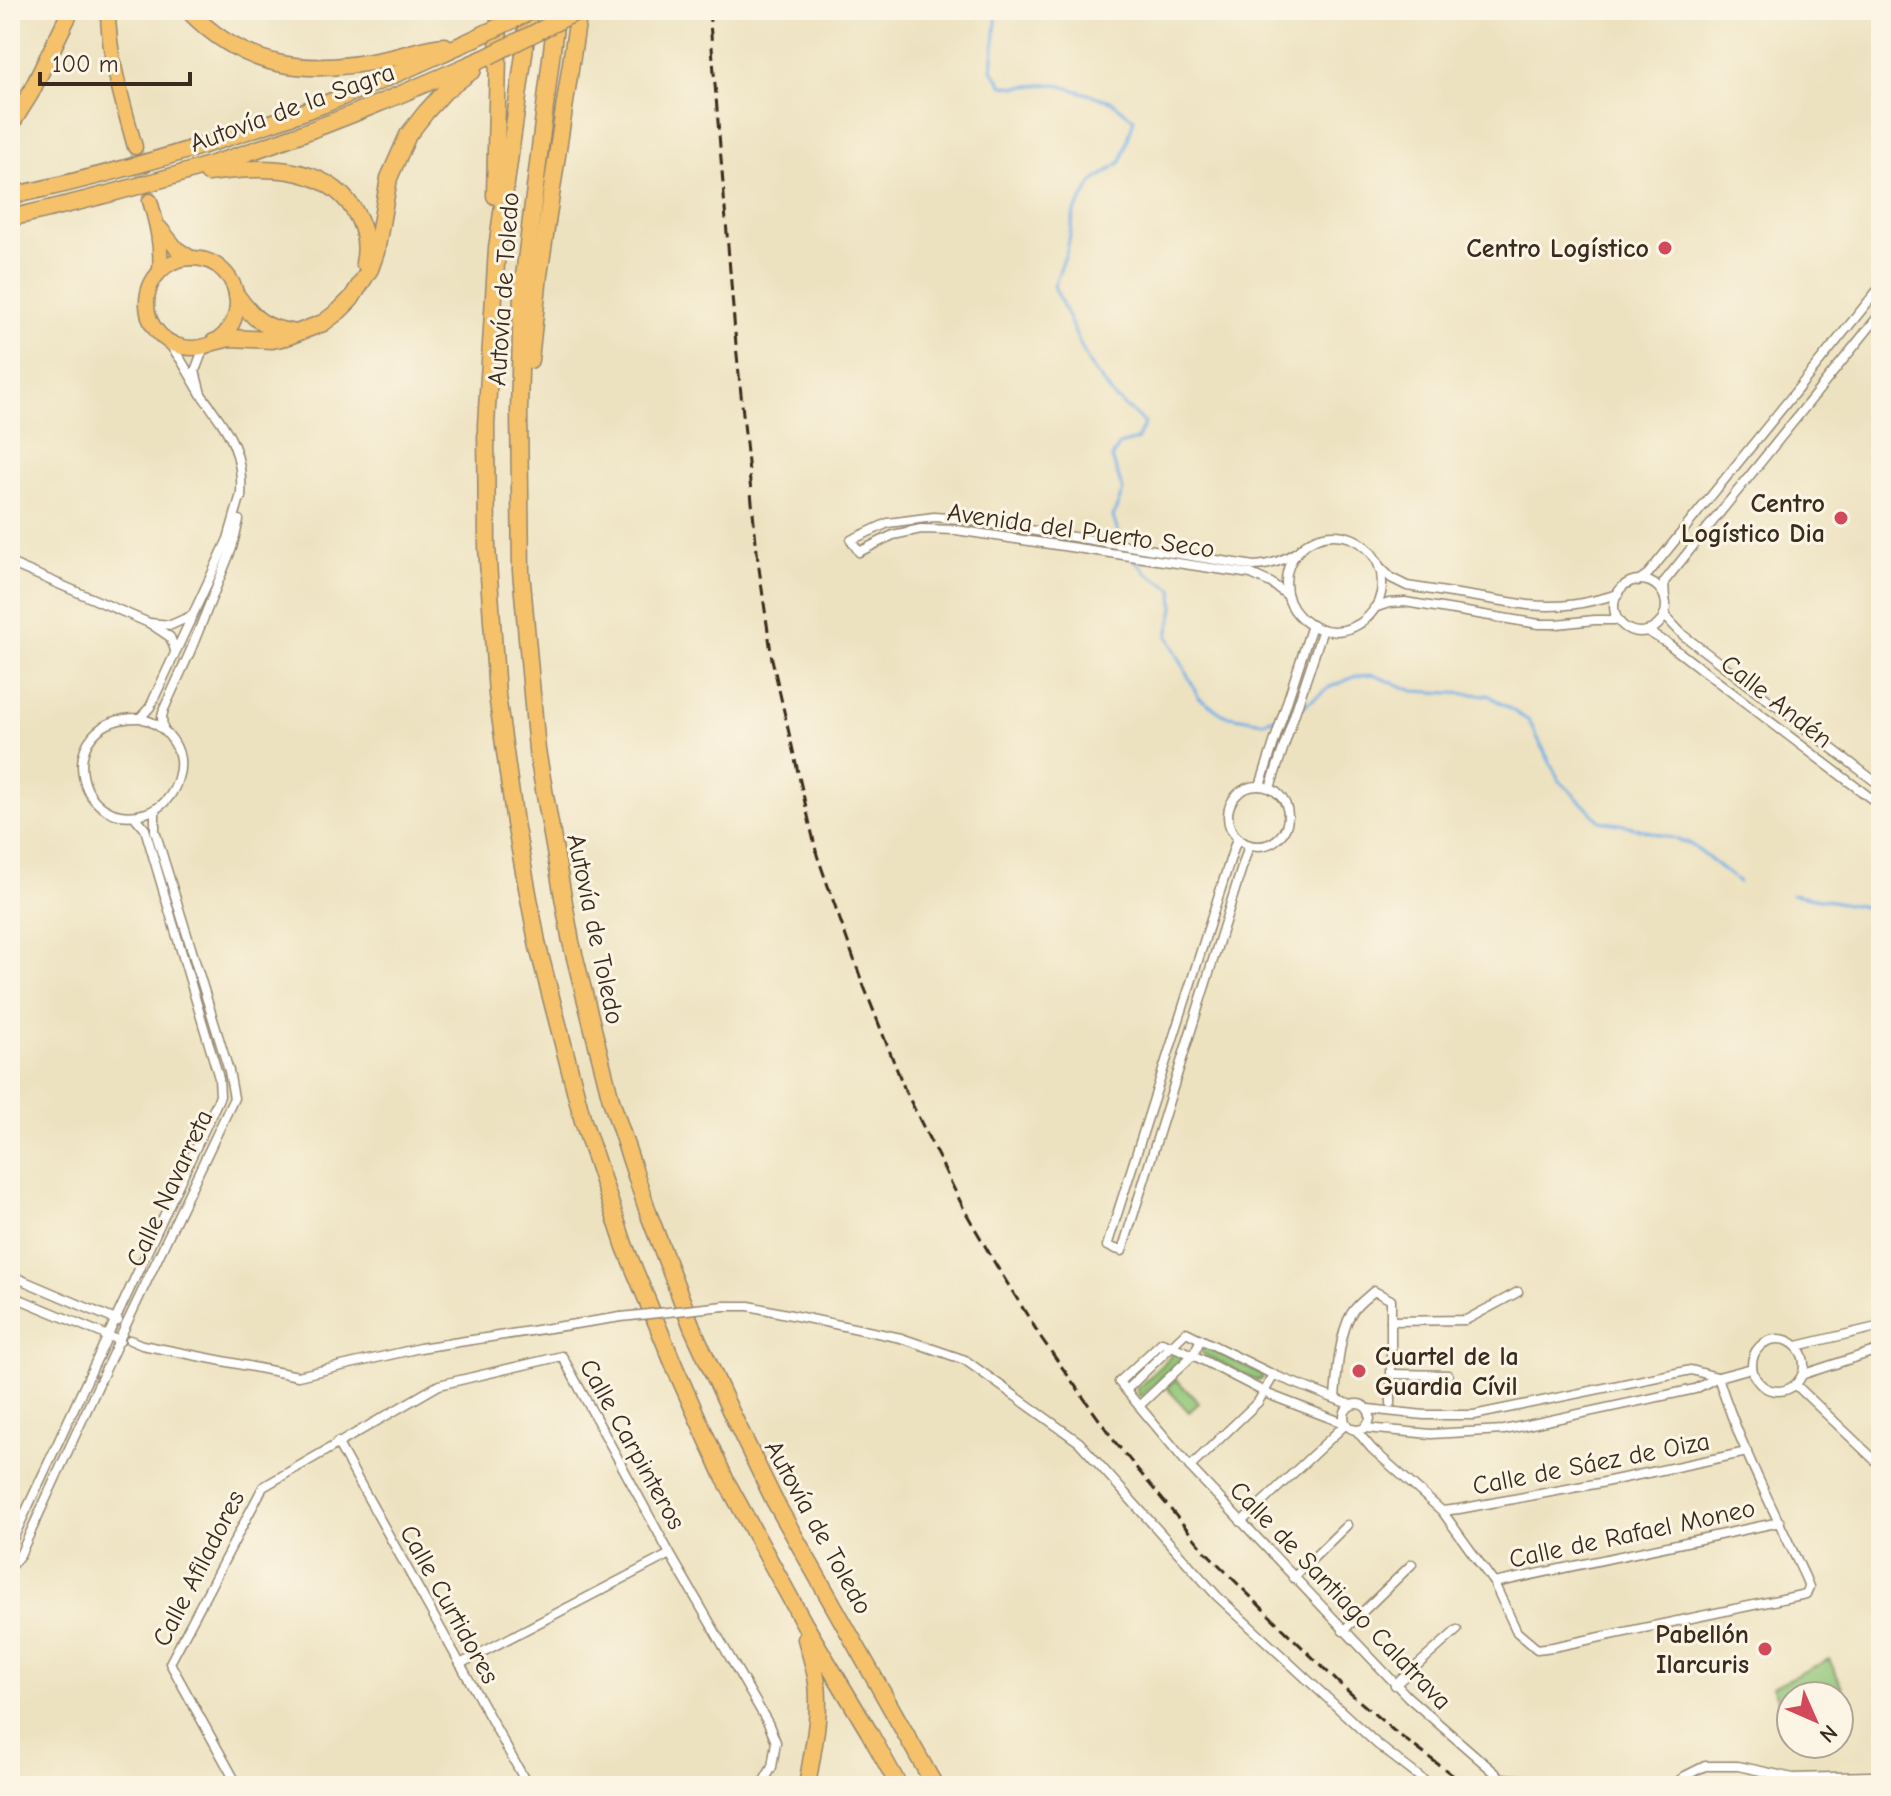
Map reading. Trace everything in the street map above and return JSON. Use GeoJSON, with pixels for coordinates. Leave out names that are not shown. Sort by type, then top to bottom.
{"type":"FeatureCollection","features":[{"type":"Feature","properties":{"kind":"highway"},"geometry":{"type":"LineString","coordinates":[[10,126],[30,94],[71,10]]}},
{"type":"Feature","properties":{"kind":"highway"},"geometry":{"type":"LineString","coordinates":[[188,10],[226,44],[280,65],[312,68],[351,65],[431,47],[463,44]]}},
{"type":"Feature","properties":{"kind":"highway"},"geometry":{"type":"LineString","coordinates":[[497,248],[494,232],[499,10]]}},
{"type":"Feature","properties":{"kind":"highway","name":"Autovía de la Sagra"},"geometry":{"type":"LineString","coordinates":[[10,196],[132,166],[323,104],[463,44],[531,10]]}},
{"type":"Feature","properties":{"kind":"highway","name":"Autovía de Toledo"},"geometry":{"type":"LineString","coordinates":[[531,10],[497,248],[486,425],[487,547],[497,695],[515,823],[538,947],[583,1121],[625,1247],[676,1370],[725,1479],[899,1786]]}},
{"type":"Feature","properties":{"kind":"highway","name":"Autovía de Toledo"},"geometry":{"type":"LineString","coordinates":[[557,10],[522,293],[519,412],[521,571],[537,750],[571,942],[611,1100],[649,1215],[692,1327],[774,1500],[935,1786]]}},
{"type":"Feature","properties":{"kind":"highway"},"geometry":{"type":"LineString","coordinates":[[519,412],[527,387],[539,275],[579,10]]}},
{"type":"Feature","properties":{"kind":"highway"},"geometry":{"type":"LineString","coordinates":[[209,344],[230,338],[272,340],[301,333],[339,311],[370,269],[396,157],[426,112],[466,70],[579,10]]}},
{"type":"Feature","properties":{"kind":"highway","name":"Autovía de la Sagra"},"geometry":{"type":"LineString","coordinates":[[10,218],[88,200],[287,139],[466,70]]}},
{"type":"Feature","properties":{"kind":"highway"},"geometry":{"type":"LineString","coordinates":[[182,173],[200,175],[265,169],[300,172],[335,188],[349,201],[365,234],[366,253],[360,286]]}},
{"type":"Feature","properties":{"kind":"highway"},"geometry":{"type":"LineString","coordinates":[[237,296],[261,323],[287,332],[301,333]]}},
{"type":"Feature","properties":{"kind":"highway"},"geometry":{"type":"LineString","coordinates":[[805,1625],[817,1686],[817,1718],[807,1786]]}},
{"type":"Feature","properties":{"kind":"main road"},"geometry":{"type":"LineString","coordinates":[[108,10],[115,74],[135,147]]}},
{"type":"Feature","properties":{"kind":"main road"},"geometry":{"type":"LineString","coordinates":[[150,201],[157,224],[160,271]]}},
{"type":"Feature","properties":{"kind":"main road"},"geometry":{"type":"LineString","coordinates":[[157,224],[177,249],[191,258]]}},
{"type":"Feature","properties":{"kind":"main road"},"geometry":{"type":"LineString","coordinates":[[191,258],[216,264],[226,273],[237,296],[232,323],[225,334],[209,344],[191,348],[167,341],[157,332],[147,307],[152,281],[160,271],[169,264],[191,258]]}},
{"type":"Feature","properties":{"kind":"street","name":"Avenida del Puerto Seco"},"geometry":{"type":"LineString","coordinates":[[1312,625],[1294,609],[1287,595],[1251,574],[956,530],[921,529],[893,535],[859,552],[851,540],[888,523],[934,517],[976,521],[1254,566],[1280,562],[1311,541],[1326,535],[1342,536],[1358,541],[1391,578],[1403,585],[1528,605],[1579,605],[1618,594],[1629,583],[1648,574],[1881,286]]}},
{"type":"Feature","properties":{"kind":"street"},"geometry":{"type":"LineString","coordinates":[[1618,594],[1615,613],[1618,620],[1631,630],[1647,631],[1660,622],[1664,615],[1664,582],[1881,313]]}},
{"type":"Feature","properties":{"kind":"street"},"geometry":{"type":"LineString","coordinates":[[163,728],[164,709],[236,538],[241,494],[241,475],[233,441],[167,341]]}},
{"type":"Feature","properties":{"kind":"street"},"geometry":{"type":"LineString","coordinates":[[201,394],[195,371],[209,344]]}},
{"type":"Feature","properties":{"kind":"street"},"geometry":{"type":"LineString","coordinates":[[140,718],[156,697],[228,539],[241,494]]}},
{"type":"Feature","properties":{"kind":"street"},"geometry":{"type":"LineString","coordinates":[[1287,595],[1289,565],[1298,551]]}},
{"type":"Feature","properties":{"kind":"street"},"geometry":{"type":"LineString","coordinates":[[10,563],[149,623],[170,637],[175,653]]}},
{"type":"Feature","properties":{"kind":"street"},"geometry":{"type":"LineString","coordinates":[[1265,787],[1285,708],[1312,625],[1332,631],[1347,629],[1361,622],[1379,598],[1382,582],[1379,566]]}},
{"type":"Feature","properties":{"kind":"street"},"geometry":{"type":"LineString","coordinates":[[1638,581],[1655,585],[1665,599]]}},
{"type":"Feature","properties":{"kind":"street"},"geometry":{"type":"LineString","coordinates":[[1374,608],[1405,602],[1548,624],[1618,620]]}},
{"type":"Feature","properties":{"kind":"street","name":"Calle Andén"},"geometry":{"type":"LineString","coordinates":[[1664,615],[1683,635],[1881,786]]}},
{"type":"Feature","properties":{"kind":"street"},"geometry":{"type":"LineString","coordinates":[[149,623],[171,625],[192,616]]}},
{"type":"Feature","properties":{"kind":"street"},"geometry":{"type":"LineString","coordinates":[[1265,787],[1293,718],[1323,629]]}},
{"type":"Feature","properties":{"kind":"street","name":"Calle Andén"},"geometry":{"type":"LineString","coordinates":[[1647,631],[1672,646],[1881,806]]}},
{"type":"Feature","properties":{"kind":"street"},"geometry":{"type":"LineString","coordinates":[[123,717],[140,718],[163,728],[174,741],[180,757],[180,774],[175,790],[165,803],[151,812],[134,816],[118,814],[102,807],[90,796],[83,780],[81,764],[85,747],[94,733],[107,723],[123,717]]}},
{"type":"Feature","properties":{"kind":"street"},"geometry":{"type":"LineString","coordinates":[[1250,787],[1265,787],[1285,802],[1287,822],[1284,832],[1269,844],[1249,845],[1237,838],[1229,826],[1229,806],[1242,791],[1250,787]]}},
{"type":"Feature","properties":{"kind":"street","name":"Calle Navarreta"},"geometry":{"type":"LineString","coordinates":[[10,1567],[20,1555],[125,1340],[126,1325],[234,1098],[229,1071],[155,831],[155,809]]}},
{"type":"Feature","properties":{"kind":"street","name":"Calle Navarreta"},"geometry":{"type":"LineString","coordinates":[[10,1545],[220,1096],[219,1078],[145,829],[134,816]]}},
{"type":"Feature","properties":{"kind":"street"},"geometry":{"type":"LineString","coordinates":[[1237,838],[1107,1246],[1122,1251],[1249,845]]}},
{"type":"Feature","properties":{"kind":"street"},"geometry":{"type":"LineString","coordinates":[[10,1275],[126,1325]]}},
{"type":"Feature","properties":{"kind":"street"},"geometry":{"type":"LineString","coordinates":[[1335,1398],[1340,1348],[1351,1314],[1374,1291],[1391,1300],[1391,1403]]}},
{"type":"Feature","properties":{"kind":"street"},"geometry":{"type":"LineString","coordinates":[[1391,1321],[1466,1320],[1518,1292]]}},
{"type":"Feature","properties":{"kind":"street"},"geometry":{"type":"LineString","coordinates":[[10,1295],[108,1336],[298,1376],[420,1348],[621,1317],[724,1306],[749,1306],[901,1338],[965,1360],[1079,1442],[1217,1596],[1377,1744],[1431,1786]]}},
{"type":"Feature","properties":{"kind":"street"},"geometry":{"type":"LineString","coordinates":[[1797,1346],[1881,1326]]}},
{"type":"Feature","properties":{"kind":"street"},"geometry":{"type":"LineString","coordinates":[[1718,1377],[1691,1370],[1474,1415],[1424,1415],[1351,1405],[1274,1375],[1186,1332],[1173,1346],[1126,1390],[1119,1382],[1162,1342],[1173,1346],[1193,1355],[1266,1392],[1360,1429],[1431,1434],[1504,1430],[1695,1389],[1718,1377],[1752,1368]]}},
{"type":"Feature","properties":{"kind":"street"},"geometry":{"type":"LineString","coordinates":[[1781,1338],[1797,1346],[1805,1365],[1804,1374],[1796,1385],[1780,1392],[1771,1391],[1757,1381],[1752,1362],[1762,1344],[1781,1338]]}},
{"type":"Feature","properties":{"kind":"street"},"geometry":{"type":"LineString","coordinates":[[1139,1406],[1193,1355],[1201,1339]]}},
{"type":"Feature","properties":{"kind":"street"},"geometry":{"type":"LineString","coordinates":[[1804,1374],[1881,1349]]}},
{"type":"Feature","properties":{"kind":"street","name":"Calle Carpinteros"},"geometry":{"type":"LineString","coordinates":[[337,1442],[439,1385],[562,1356],[670,1554],[768,1723],[776,1742],[772,1767],[761,1786]]}},
{"type":"Feature","properties":{"kind":"street"},"geometry":{"type":"LineString","coordinates":[[1392,1374],[1448,1375]]}},
{"type":"Feature","properties":{"kind":"street"},"geometry":{"type":"LineString","coordinates":[[1190,1467],[1258,1402],[1274,1375]]}},
{"type":"Feature","properties":{"kind":"street"},"geometry":{"type":"LineString","coordinates":[[1360,1429],[1372,1449],[1442,1511],[1494,1583],[1517,1632],[1537,1649],[1806,1594],[1809,1587],[1805,1577],[1747,1452],[1718,1377]]}},
{"type":"Feature","properties":{"kind":"street"},"geometry":{"type":"LineString","coordinates":[[1796,1385],[1881,1466]]}},
{"type":"Feature","properties":{"kind":"street","name":"Calle de Santiago Calatrava"},"geometry":{"type":"LineString","coordinates":[[1126,1390],[1190,1467],[1395,1685],[1501,1778],[1540,1781],[1554,1786]]}},
{"type":"Feature","properties":{"kind":"street"},"geometry":{"type":"LineString","coordinates":[[1346,1424],[1344,1415],[1351,1405]]}},
{"type":"Feature","properties":{"kind":"street"},"geometry":{"type":"LineString","coordinates":[[1360,1429],[1370,1418],[1368,1409]]}},
{"type":"Feature","properties":{"kind":"street"},"geometry":{"type":"LineString","coordinates":[[1241,1522],[1346,1424]]}},
{"type":"Feature","properties":{"kind":"street","name":"Calle Curtidores"},"geometry":{"type":"LineString","coordinates":[[337,1442],[528,1786]]}},
{"type":"Feature","properties":{"kind":"street","name":"Calle Afiladores"},"geometry":{"type":"LineString","coordinates":[[238,1786],[170,1663],[263,1487],[337,1442]]}},
{"type":"Feature","properties":{"kind":"street","name":"Calle de Sáez de Oiza"},"geometry":{"type":"LineString","coordinates":[[1442,1511],[1600,1483],[1747,1452]]}},
{"type":"Feature","properties":{"kind":"street","name":"Calle de Rafael Moneo"},"geometry":{"type":"LineString","coordinates":[[1494,1583],[1780,1522]]}},
{"type":"Feature","properties":{"kind":"street"},"geometry":{"type":"LineString","coordinates":[[1293,1578],[1347,1525]]}},
{"type":"Feature","properties":{"kind":"street"},"geometry":{"type":"LineString","coordinates":[[460,1664],[670,1554]]}},
{"type":"Feature","properties":{"kind":"street"},"geometry":{"type":"LineString","coordinates":[[1343,1631],[1412,1564]]}},
{"type":"Feature","properties":{"kind":"street"},"geometry":{"type":"LineString","coordinates":[[1395,1685],[1457,1630]]}},
{"type":"Feature","properties":{"kind":"street"},"geometry":{"type":"LineString","coordinates":[[1672,1786],[1705,1766],[1738,1766],[1808,1782],[1872,1776],[1881,1779]]}},
{"type":"Feature","properties":{"kind":"green space"},"geometry":{"type":"Polygon","coordinates":[[[1205,1346],[1261,1374],[1263,1378],[1258,1381],[1202,1354],[1205,1346]]]}},
{"type":"Feature","properties":{"kind":"green space"},"geometry":{"type":"Polygon","coordinates":[[[1176,1351],[1183,1353],[1182,1358],[1142,1396],[1137,1395],[1137,1389],[1176,1351]]]}},
{"type":"Feature","properties":{"kind":"green space"},"geometry":{"type":"Polygon","coordinates":[[[1176,1379],[1199,1403],[1189,1412],[1167,1388],[1176,1379]]]}},
{"type":"Feature","properties":{"kind":"green space"},"geometry":{"type":"Polygon","coordinates":[[[1829,1659],[1839,1680],[1786,1680],[1829,1659]]]}},
{"type":"Feature","properties":{"kind":"waterway"},"geometry":{"type":"LineString","coordinates":[[997,10],[992,70],[1003,85],[1055,84],[1111,101],[1134,119],[1121,162],[1093,182],[1074,213],[1067,251],[1054,286],[1089,364],[1115,398],[1145,423],[1137,440],[1119,445],[1112,458],[1123,491],[1113,517],[1122,543]]}},
{"type":"Feature","properties":{"kind":"waterway"},"geometry":{"type":"LineString","coordinates":[[1134,559],[1146,572],[1173,589],[1174,608],[1168,636],[1199,698],[1224,715],[1263,722],[1293,711]]}},
{"type":"Feature","properties":{"kind":"waterway"},"geometry":{"type":"LineString","coordinates":[[1300,709],[1328,688],[1356,676],[1373,675],[1414,691],[1488,695],[1529,721],[1559,780],[1600,821],[1689,843],[1739,882]]}},
{"type":"Feature","properties":{"kind":"waterway"},"geometry":{"type":"LineString","coordinates":[[1792,894],[1870,908],[1881,919]]}},
{"type":"Feature","properties":{"kind":"tunnel"},"geometry":{"type":"LineString","coordinates":[[135,147],[150,201]]}},
{"type":"Feature","properties":{"kind":"railway"},"geometry":{"type":"LineString","coordinates":[[709,10],[736,345],[758,561],[772,659],[817,855],[905,1090],[965,1211],[996,1265],[1042,1339],[1115,1442],[1205,1551],[1269,1615],[1394,1731],[1467,1786]]}},
{"type":"Feature","properties":{"kind":"place","name":"Centro Logístico"},"geometry":{"type":"Point","coordinates":[1665,248]}},
{"type":"Feature","properties":{"kind":"place","name":"Centro Logístico Dia"},"geometry":{"type":"Point","coordinates":[1841,518]}},
{"type":"Feature","properties":{"kind":"place","name":"Cuartel de la Guardia Cívil"},"geometry":{"type":"Point","coordinates":[1359,1371]}},
{"type":"Feature","properties":{"kind":"place","name":"Pabellón Ilarcuris"},"geometry":{"type":"Point","coordinates":[1765,1649]}}]}
